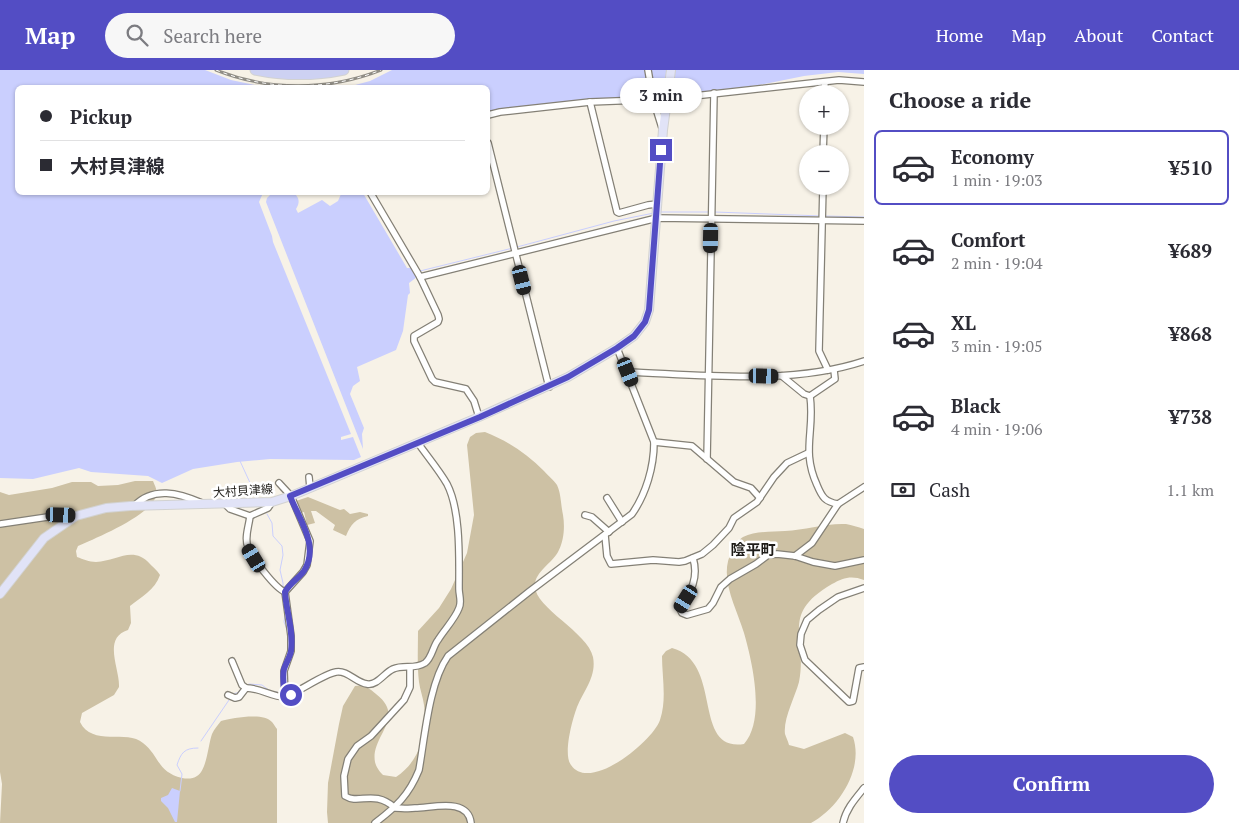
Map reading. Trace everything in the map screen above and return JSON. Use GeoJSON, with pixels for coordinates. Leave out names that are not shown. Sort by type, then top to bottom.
{"type":"FeatureCollection","features":[{"type":"Feature","properties":{"kind":"highway"},"geometry":{"type":"LineString","coordinates":[[255,70],[294,75],[344,70]]}},
{"type":"Feature","properties":{"kind":"main road","name":"大村貝津線"},"geometry":{"type":"LineString","coordinates":[[0,594],[44,538],[80,515],[106,508],[134,506],[272,502],[310,488],[549,387],[617,348],[634,336],[645,322],[649,310],[663,130],[671,70]]}},
{"type":"Feature","properties":{"kind":"street"},"geometry":{"type":"LineString","coordinates":[[648,70],[652,98],[663,130]]}},
{"type":"Feature","properties":{"kind":"street"},"geometry":{"type":"LineString","coordinates":[[490,114],[590,102],[652,98],[667,99],[839,80],[864,82]]}},
{"type":"Feature","properties":{"kind":"street"},"geometry":{"type":"LineString","coordinates":[[707,459],[714,93]]}},
{"type":"Feature","properties":{"kind":"street"},"geometry":{"type":"LineString","coordinates":[[590,102],[618,212],[648,205],[657,212]]}},
{"type":"Feature","properties":{"kind":"street"},"geometry":{"type":"LineString","coordinates":[[490,151],[549,387]]}},
{"type":"Feature","properties":{"kind":"street"},"geometry":{"type":"LineString","coordinates":[[372,195],[419,276],[439,319],[438,322],[414,336],[414,341],[432,379],[435,382],[466,389],[474,401],[480,417]]}},
{"type":"Feature","properties":{"kind":"street"},"geometry":{"type":"LineString","coordinates":[[810,396],[835,379],[819,351],[822,195]]}},
{"type":"Feature","properties":{"kind":"street"},"geometry":{"type":"LineString","coordinates":[[419,276],[657,212],[712,217],[822,217],[864,221]]}},
{"type":"Feature","properties":{"kind":"street"},"geometry":{"type":"LineString","coordinates":[[375,823],[395,808],[411,789],[419,770],[434,684],[440,667],[448,656],[530,591],[607,534],[632,514],[638,505],[654,457],[654,442],[617,348]]}},
{"type":"Feature","properties":{"kind":"street"},"geometry":{"type":"LineString","coordinates":[[628,372],[709,375],[804,375],[864,361]]}},
{"type":"Feature","properties":{"kind":"street"},"geometry":{"type":"LineString","coordinates":[[782,376],[804,394],[810,396]]}},
{"type":"Feature","properties":{"kind":"street"},"geometry":{"type":"LineString","coordinates":[[810,396],[812,424],[808,453],[812,474],[824,500],[838,504]]}},
{"type":"Feature","properties":{"kind":"street"},"geometry":{"type":"LineString","coordinates":[[654,442],[692,446],[734,482],[751,488],[760,498]]}},
{"type":"Feature","properties":{"kind":"street"},"geometry":{"type":"LineString","coordinates":[[232,661],[242,685],[246,688],[258,688],[273,696],[285,697],[334,672],[342,671],[365,684],[372,684],[392,669],[403,666],[410,668],[425,663],[429,659],[434,645],[459,608],[460,558],[457,543],[457,525],[447,484],[418,443]]}},
{"type":"Feature","properties":{"kind":"street"},"geometry":{"type":"LineString","coordinates":[[585,515],[592,517],[607,534],[607,556],[611,564],[653,560],[679,562],[693,558],[713,545],[729,528],[734,518],[760,498],[774,477],[787,463],[808,453]]}},
{"type":"Feature","properties":{"kind":"street"},"geometry":{"type":"LineString","coordinates":[[309,477],[310,488]]}},
{"type":"Feature","properties":{"kind":"street"},"geometry":{"type":"LineString","coordinates":[[280,483],[290,496],[298,517],[308,534],[309,550],[307,565],[303,572],[283,591]]}},
{"type":"Feature","properties":{"kind":"street"},"geometry":{"type":"LineString","coordinates":[[795,556],[812,543],[838,504],[864,487]]}},
{"type":"Feature","properties":{"kind":"street"},"geometry":{"type":"LineString","coordinates":[[134,506],[140,499],[162,493],[174,493],[204,504]]}},
{"type":"Feature","properties":{"kind":"street"},"geometry":{"type":"LineString","coordinates":[[607,498],[622,522]]}},
{"type":"Feature","properties":{"kind":"street"},"geometry":{"type":"LineString","coordinates":[[225,504],[230,509],[251,516],[268,508],[272,502]]}},
{"type":"Feature","properties":{"kind":"street"},"geometry":{"type":"LineString","coordinates":[[250,503],[251,516],[247,546],[267,576],[283,591],[286,604],[291,636],[291,651],[284,671],[285,697]]}},
{"type":"Feature","properties":{"kind":"street"},"geometry":{"type":"LineString","coordinates":[[0,524],[61,515],[80,515]]}},
{"type":"Feature","properties":{"kind":"street"},"geometry":{"type":"LineString","coordinates":[[693,558],[696,566],[695,578],[692,589],[680,609],[687,615],[708,609],[721,587],[730,579],[768,556],[795,556],[835,566],[864,560]]}},
{"type":"Feature","properties":{"kind":"street"},"geometry":{"type":"LineString","coordinates":[[864,588],[838,597],[807,620],[801,634],[800,645],[805,660],[849,702],[853,701],[859,668],[864,668]]}},
{"type":"Feature","properties":{"kind":"street"},"geometry":{"type":"LineString","coordinates":[[410,668],[410,687],[404,700],[371,736],[357,746],[348,759],[344,776],[345,796],[349,798],[378,798],[395,808],[452,806],[462,809],[470,818],[471,823]]}},
{"type":"Feature","properties":{"kind":"street"},"geometry":{"type":"LineString","coordinates":[[228,695],[235,698],[239,697],[246,688]]}},
{"type":"Feature","properties":{"kind":"street"},"geometry":{"type":"LineString","coordinates":[[843,823],[851,804],[864,788]]}},
{"type":"Feature","properties":{"kind":"shaded area"},"geometry":{"type":"Polygon","coordinates":[[[485,432],[517,448],[531,459],[554,481],[559,492],[564,524],[562,543],[558,552],[538,576],[535,585],[537,593],[543,602],[582,638],[593,657],[593,672],[576,710],[568,746],[571,765],[580,772],[592,773],[606,769],[620,761],[634,751],[655,729],[660,720],[663,704],[662,656],[672,648],[688,656],[698,670],[712,721],[718,734],[728,743],[744,744],[751,733],[756,705],[753,674],[747,645],[727,580],[729,559],[733,549],[742,538],[758,533],[838,524],[848,524],[864,529],[864,580],[847,578],[832,584],[816,595],[806,606],[801,617],[799,627],[801,666],[799,682],[787,715],[785,728],[789,745],[804,749],[845,733],[853,737],[856,749],[852,774],[847,786],[831,808],[811,823],[328,823],[328,783],[339,724],[343,706],[355,686],[364,686],[371,690],[385,703],[388,711],[388,719],[375,753],[375,762],[383,775],[396,777],[411,763],[420,746],[425,726],[425,715],[418,676],[418,631],[439,608],[451,589],[467,553],[474,515],[467,445],[470,437],[476,433],[485,432]]]}},
{"type":"Feature","properties":{"kind":"shaded area"},"geometry":{"type":"Polygon","coordinates":[[[135,481],[153,481],[157,492],[152,504],[122,526],[78,546],[76,551],[77,557],[96,562],[124,556],[137,556],[144,558],[160,575],[155,585],[130,606],[131,623],[128,630],[120,634],[116,640],[114,655],[119,687],[114,695],[82,713],[80,722],[85,730],[93,734],[136,739],[148,748],[168,772],[188,779],[197,776],[203,768],[212,734],[221,721],[255,716],[268,719],[277,729],[277,823],[0,823],[2,784],[0,772],[0,492],[9,495],[52,488],[72,482],[91,482],[98,486],[118,485],[135,481]]]}},
{"type":"Feature","properties":{"kind":"shaded area"},"geometry":{"type":"Polygon","coordinates":[[[308,497],[340,510],[344,509],[350,514],[360,512],[368,514],[368,516],[354,523],[346,536],[333,530],[335,525],[316,511],[311,511],[315,523],[307,525],[304,512],[299,513],[296,501],[308,497]]]}},
{"type":"Feature","properties":{"kind":"water"},"geometry":{"type":"Polygon","coordinates":[[[0,70],[205,70],[231,80],[255,85],[15,85],[15,195],[262,195],[259,202],[273,242],[351,434],[341,437],[341,440],[353,437],[361,457],[354,460],[270,459],[237,462],[193,469],[162,483],[148,476],[91,472],[79,468],[33,479],[0,478],[0,70]]]}},
{"type":"Feature","properties":{"kind":"water"},"geometry":{"type":"Polygon","coordinates":[[[392,70],[864,70],[864,74],[838,72],[673,96],[543,104],[490,112],[490,85],[355,85],[370,81],[392,70]]]}},
{"type":"Feature","properties":{"kind":"water"},"geometry":{"type":"Polygon","coordinates":[[[270,195],[296,195],[299,200],[296,209],[298,213],[322,200],[330,206],[338,201],[341,195],[364,195],[407,268],[412,268],[417,277],[409,283],[410,293],[408,295],[403,331],[396,350],[357,367],[360,381],[353,386],[350,394],[364,428],[362,434],[363,449],[266,202],[270,195]]]}},
{"type":"Feature","properties":{"kind":"water"},"geometry":{"type":"Polygon","coordinates":[[[172,788],[180,791],[177,822],[175,822],[168,808],[161,801],[161,798],[168,795],[172,788]]]}},
{"type":"Feature","properties":{"kind":"waterway"},"geometry":{"type":"LineString","coordinates":[[660,212],[708,212]]}},
{"type":"Feature","properties":{"kind":"waterway"},"geometry":{"type":"LineString","coordinates":[[715,212],[821,216]]}},
{"type":"Feature","properties":{"kind":"waterway"},"geometry":{"type":"LineString","coordinates":[[517,247],[614,221],[654,213]]}},
{"type":"Feature","properties":{"kind":"waterway"},"geometry":{"type":"LineString","coordinates":[[825,216],[864,217]]}},
{"type":"Feature","properties":{"kind":"waterway"},"geometry":{"type":"LineString","coordinates":[[420,271],[513,248]]}},
{"type":"Feature","properties":{"kind":"waterway"},"geometry":{"type":"LineString","coordinates":[[240,461],[257,498]]}},
{"type":"Feature","properties":{"kind":"waterway"},"geometry":{"type":"LineString","coordinates":[[267,514],[272,523],[273,536],[282,546],[283,555],[280,570],[283,588]]}},
{"type":"Feature","properties":{"kind":"waterway"},"geometry":{"type":"LineString","coordinates":[[283,597],[284,605]]}},
{"type":"Feature","properties":{"kind":"waterway"},"geometry":{"type":"LineString","coordinates":[[285,614],[284,622],[287,629]]}},
{"type":"Feature","properties":{"kind":"waterway"},"geometry":{"type":"LineString","coordinates":[[288,638],[288,651]]}},
{"type":"Feature","properties":{"kind":"waterway"},"geometry":{"type":"LineString","coordinates":[[249,684],[262,685],[270,691],[281,693],[281,672]]}},
{"type":"Feature","properties":{"kind":"waterway"},"geometry":{"type":"LineString","coordinates":[[232,694],[237,693],[241,689]]}},
{"type":"Feature","properties":{"kind":"waterway"},"geometry":{"type":"LineString","coordinates":[[201,741],[229,700]]}},
{"type":"Feature","properties":{"kind":"waterway"},"geometry":{"type":"LineString","coordinates":[[180,791],[182,774],[177,765],[178,761],[186,750],[198,748]]}},
{"type":"Feature","properties":{"kind":"railway"},"geometry":{"type":"LineString","coordinates":[[216,70],[256,82],[277,85]]}},
{"type":"Feature","properties":{"kind":"railway"},"geometry":{"type":"LineString","coordinates":[[319,85],[361,77],[381,70]]}},
{"type":"Feature","properties":{"kind":"district","name":"陰平町"},"geometry":{"type":"Point","coordinates":[753,550]}},
{"type":"Feature","properties":{"kind":"route"},"geometry":{"type":"LineString","coordinates":[[291,695],[285,697],[284,687],[284,671],[291,651],[291,636],[285,592],[307,565],[310,541],[290,496],[549,387],[617,348],[634,336],[645,322],[651,298],[661,150]]}}]}
